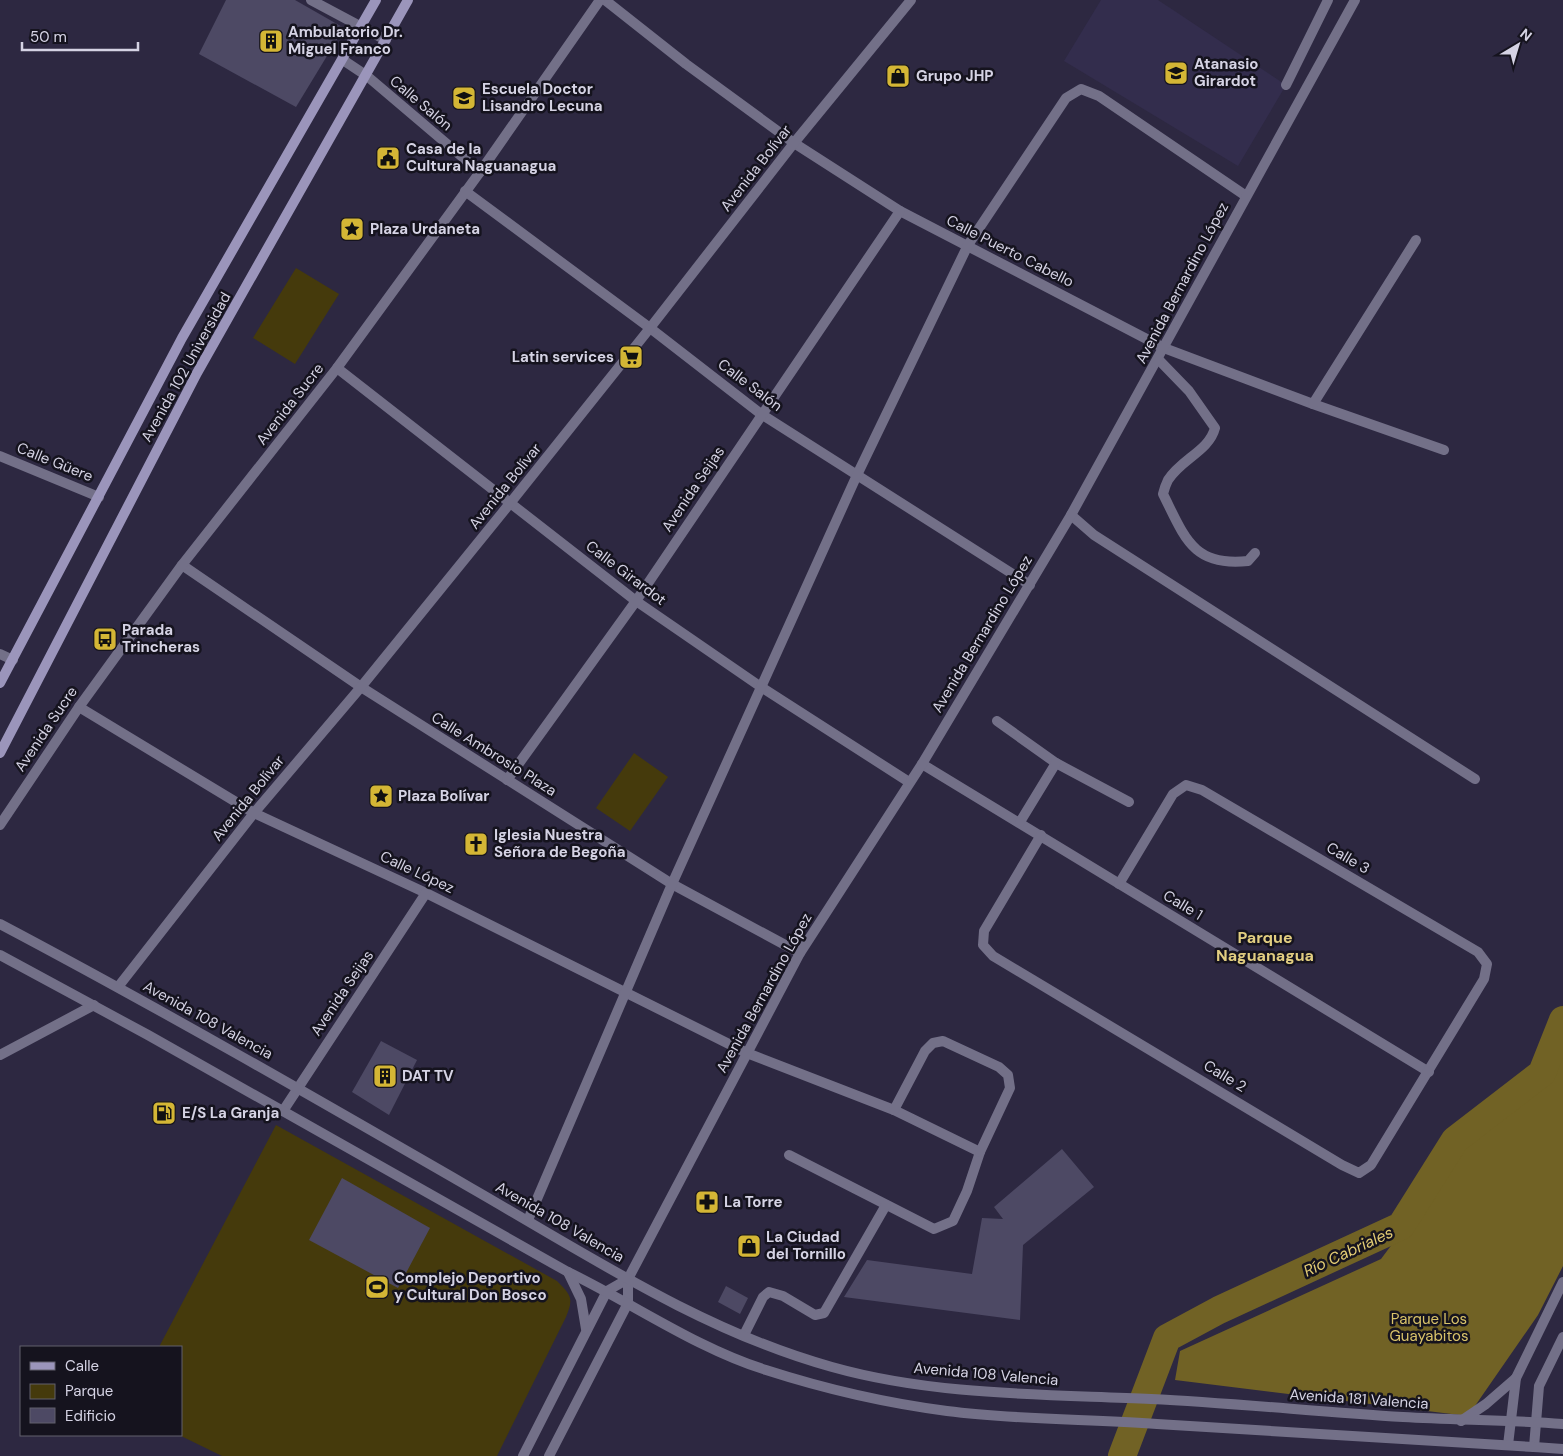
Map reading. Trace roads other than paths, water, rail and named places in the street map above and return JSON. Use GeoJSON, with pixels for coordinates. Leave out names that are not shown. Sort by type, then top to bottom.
{"type":"FeatureCollection","features":[{"type":"Feature","properties":{"kind":"main road","name":"Avenida 102 Universidad"},"geometry":{"type":"LineString","coordinates":[[0,683],[182,338],[376,0]]}},
{"type":"Feature","properties":{"kind":"main road","name":"Avenida 102 Universidad"},"geometry":{"type":"LineString","coordinates":[[0,753],[197,373],[367,76],[408,0]]}},
{"type":"Feature","properties":{"kind":"street"},"geometry":{"type":"LineString","coordinates":[[311,0],[386,40]]}},
{"type":"Feature","properties":{"kind":"street","name":"Avenida Sucre"},"geometry":{"type":"LineString","coordinates":[[0,825],[79,707],[182,565],[338,368],[480,172],[600,0]]}},
{"type":"Feature","properties":{"kind":"street","name":"Calle Puerto Cabello"},"geometry":{"type":"LineString","coordinates":[[605,0],[686,64],[794,143],[900,211],[968,244],[1164,348],[1444,450]]}},
{"type":"Feature","properties":{"kind":"street","name":"Avenida Bolívar"},"geometry":{"type":"LineString","coordinates":[[118,986],[254,813],[361,687],[512,502],[794,143],[912,0]]}},
{"type":"Feature","properties":{"kind":"street"},"geometry":{"type":"LineString","coordinates":[[1286,85],[1328,0]]}},
{"type":"Feature","properties":{"kind":"street","name":"Avenida Bernardino López"},"geometry":{"type":"LineString","coordinates":[[628,1279],[800,953],[922,764],[1071,515],[1355,0]]}},
{"type":"Feature","properties":{"kind":"street"},"geometry":{"type":"LineString","coordinates":[[342,60],[367,76]]}},
{"type":"Feature","properties":{"kind":"street","name":"Calle Salón"},"geometry":{"type":"LineString","coordinates":[[367,76],[480,172]]}},
{"type":"Feature","properties":{"kind":"street"},"geometry":{"type":"LineString","coordinates":[[528,1220],[628,992],[672,884],[857,475],[968,244],[1066,98],[1081,89],[1099,96],[1246,196]]}},
{"type":"Feature","properties":{"kind":"street","name":"Calle Salón"},"geometry":{"type":"LineString","coordinates":[[465,191],[650,328],[761,414],[1030,585]]}},
{"type":"Feature","properties":{"kind":"street","name":"Avenida Seijas"},"geometry":{"type":"LineString","coordinates":[[507,780],[636,601],[900,211]]}},
{"type":"Feature","properties":{"kind":"street"},"geometry":{"type":"LineString","coordinates":[[1314,404],[1416,240]]}},
{"type":"Feature","properties":{"kind":"street"},"geometry":{"type":"LineString","coordinates":[[1158,359],[1189,391],[1215,428],[1212,438],[1185,461],[1168,480],[1165,487],[1163,494],[1177,524],[1192,546],[1209,559],[1227,564],[1248,561],[1255,553]]}},
{"type":"Feature","properties":{"kind":"street","name":"Calle Girardot"},"geometry":{"type":"LineString","coordinates":[[338,368],[512,502],[636,601],[761,688],[910,782]]}},
{"type":"Feature","properties":{"kind":"street","name":"Calle Güere"},"geometry":{"type":"LineString","coordinates":[[0,456],[99,497]]}},
{"type":"Feature","properties":{"kind":"street"},"geometry":{"type":"LineString","coordinates":[[1071,515],[1094,535],[1475,779]]}},
{"type":"Feature","properties":{"kind":"street","name":"Calle Ambrosio Plaza"},"geometry":{"type":"LineString","coordinates":[[182,565],[361,687],[672,884],[800,953]]}},
{"type":"Feature","properties":{"kind":"street"},"geometry":{"type":"LineString","coordinates":[[0,654],[12,660]]}},
{"type":"Feature","properties":{"kind":"street","name":"Calle López"},"geometry":{"type":"LineString","coordinates":[[79,707],[254,813],[426,892],[747,1053],[894,1110],[980,1152]]}},
{"type":"Feature","properties":{"kind":"street"},"geometry":{"type":"LineString","coordinates":[[997,721],[1056,763],[1129,802]]}},
{"type":"Feature","properties":{"kind":"street"},"geometry":{"type":"LineString","coordinates":[[1020,822],[1056,763]]}},
{"type":"Feature","properties":{"kind":"street","name":"Calle 1"},"geometry":{"type":"LineString","coordinates":[[922,764],[1429,1072]]}},
{"type":"Feature","properties":{"kind":"street","name":"Calle 3"},"geometry":{"type":"LineString","coordinates":[[1119,884],[1173,794],[1186,785],[1202,790],[1478,952],[1487,964],[1484,979],[1429,1072]]}},
{"type":"Feature","properties":{"kind":"street","name":"Calle 2"},"geometry":{"type":"LineString","coordinates":[[1041,835],[984,931],[983,945],[993,956],[1359,1173],[1371,1165],[1429,1072]]}},
{"type":"Feature","properties":{"kind":"street","name":"Avenida Seijas"},"geometry":{"type":"LineString","coordinates":[[283,1111],[426,892]]}},
{"type":"Feature","properties":{"kind":"street","name":"Avenida 108 Valencia"},"geometry":{"type":"LineString","coordinates":[[0,924],[118,986],[628,1279],[773,1348],[835,1368],[948,1388],[1153,1399]]}},
{"type":"Feature","properties":{"kind":"street"},"geometry":{"type":"LineString","coordinates":[[0,955],[94,1005],[568,1272],[607,1291],[688,1337],[754,1366],[828,1389],[947,1411],[1563,1449]]}},
{"type":"Feature","properties":{"kind":"street"},"geometry":{"type":"LineString","coordinates":[[0,1055],[94,1005]]}},
{"type":"Feature","properties":{"kind":"street"},"geometry":{"type":"LineString","coordinates":[[789,1155],[934,1229],[953,1221],[967,1191],[980,1152],[1010,1088],[1008,1075],[999,1067],[943,1041],[932,1043],[925,1051],[894,1110]]}},
{"type":"Feature","properties":{"kind":"street"},"geometry":{"type":"LineString","coordinates":[[744,1335],[763,1297],[769,1292],[783,1296],[815,1315],[824,1312],[886,1205]]}},
{"type":"Feature","properties":{"kind":"street"},"geometry":{"type":"LineString","coordinates":[[568,1272],[581,1299],[586,1329]]}},
{"type":"Feature","properties":{"kind":"street"},"geometry":{"type":"LineString","coordinates":[[523,1456],[607,1291],[628,1279],[628,1303],[549,1456]]}},
{"type":"Feature","properties":{"kind":"street"},"geometry":{"type":"LineString","coordinates":[[1508,1446],[1516,1378],[1563,1282]]}},
{"type":"Feature","properties":{"kind":"street"},"geometry":{"type":"LineString","coordinates":[[1534,1447],[1538,1422],[1538,1386],[1563,1337]]}},
{"type":"Feature","properties":{"kind":"street"},"geometry":{"type":"LineString","coordinates":[[1461,1421],[1486,1404],[1516,1378]]}},
{"type":"Feature","properties":{"kind":"street","name":"Avenida 181 Valencia"},"geometry":{"type":"LineString","coordinates":[[1153,1399],[1461,1421],[1563,1424]]}},
{"type":"Feature","properties":{"kind":"waterway","name":"Río Cabriales"},"geometry":{"type":"LineString","coordinates":[[1122,1456],[1167,1338],[1219,1310],[1401,1226],[1455,1140],[1542,1073],[1563,1020]]}},
{"type":"Feature","properties":{"kind":"place","name":"Ambulatorio Dr. Miguel Franco"},"geometry":{"type":"Point","coordinates":[271,41]}},
{"type":"Feature","properties":{"kind":"place","name":"Atanasio Girardot"},"geometry":{"type":"Point","coordinates":[1176,73]}},
{"type":"Feature","properties":{"kind":"place","name":"Grupo JHP"},"geometry":{"type":"Point","coordinates":[898,76]}},
{"type":"Feature","properties":{"kind":"place","name":"Escuela Doctor Lisandro Lecuna"},"geometry":{"type":"Point","coordinates":[464,98]}},
{"type":"Feature","properties":{"kind":"place","name":"Casa de la Cultura Naguanagua"},"geometry":{"type":"Point","coordinates":[388,158]}},
{"type":"Feature","properties":{"kind":"place","name":"Plaza Urdaneta"},"geometry":{"type":"Point","coordinates":[352,229]}},
{"type":"Feature","properties":{"kind":"place","name":"Latin services"},"geometry":{"type":"Point","coordinates":[631,357]}},
{"type":"Feature","properties":{"kind":"place","name":"Parada Trincheras"},"geometry":{"type":"Point","coordinates":[105,639]}},
{"type":"Feature","properties":{"kind":"place","name":"Plaza Bolívar"},"geometry":{"type":"Point","coordinates":[381,796]}},
{"type":"Feature","properties":{"kind":"place","name":"Iglesia Nuestra Señora de Begoña"},"geometry":{"type":"Point","coordinates":[476,844]}},
{"type":"Feature","properties":{"kind":"place","name":"DAT TV"},"geometry":{"type":"Point","coordinates":[385,1076]}},
{"type":"Feature","properties":{"kind":"place","name":"E/S La Granja"},"geometry":{"type":"Point","coordinates":[164,1113]}},
{"type":"Feature","properties":{"kind":"place","name":"La Torre"},"geometry":{"type":"Point","coordinates":[707,1202]}},
{"type":"Feature","properties":{"kind":"place","name":"La Ciudad del Tornillo"},"geometry":{"type":"Point","coordinates":[749,1246]}},
{"type":"Feature","properties":{"kind":"place","name":"Complejo Deportivo y Cultural Don Bosco"},"geometry":{"type":"Point","coordinates":[377,1287]}},
{"type":"Feature","properties":{"kind":"district","name":"Parque Naguanagua"},"geometry":{"type":"Point","coordinates":[1265,946]}},
{"type":"Feature","properties":{"kind":"park label","name":"Parque Los Guayabitos"},"geometry":{"type":"Point","coordinates":[1429,1328]}}]}
